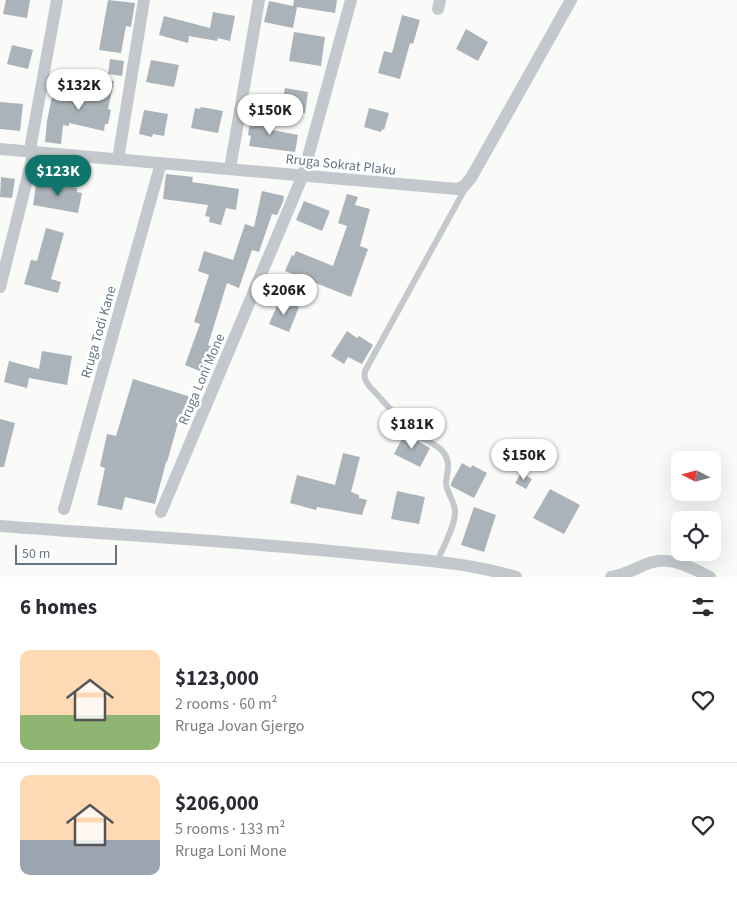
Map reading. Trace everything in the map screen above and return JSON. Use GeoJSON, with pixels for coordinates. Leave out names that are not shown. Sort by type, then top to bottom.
{"type":"FeatureCollection","features":[{"type":"Feature","properties":{"kind":"street"},"geometry":{"type":"LineString","coordinates":[[0,287],[32,160],[32,144],[57,0]]}},
{"type":"Feature","properties":{"kind":"street"},"geometry":{"type":"LineString","coordinates":[[118,159],[144,0]]}},
{"type":"Feature","properties":{"kind":"street"},"geometry":{"type":"LineString","coordinates":[[230,169],[259,0]]}},
{"type":"Feature","properties":{"kind":"street","name":"Rruga Loni Mone"},"geometry":{"type":"LineString","coordinates":[[161,512],[303,175],[351,0]]}},
{"type":"Feature","properties":{"kind":"street"},"geometry":{"type":"LineString","coordinates":[[471,178],[571,0]]}},
{"type":"Feature","properties":{"kind":"street","name":"Rruga Sokrat Plaku"},"geometry":{"type":"LineString","coordinates":[[0,149],[303,175],[448,190],[464,186],[471,178]]}},
{"type":"Feature","properties":{"kind":"street","name":"Rruga Todi Kane"},"geometry":{"type":"LineString","coordinates":[[64,509],[161,163]]}},
{"type":"Feature","properties":{"kind":"street"},"geometry":{"type":"LineString","coordinates":[[0,526],[298,548],[437,562],[480,568],[516,577]]}},
{"type":"Feature","properties":{"kind":"street"},"geometry":{"type":"LineString","coordinates":[[611,577],[630,573],[654,561],[668,560],[679,562],[710,577]]}},
{"type":"Feature","properties":{"kind":"lane"},"geometry":{"type":"LineString","coordinates":[[437,562],[456,512],[446,483],[449,469],[447,458],[443,451],[413,431],[364,380],[364,376],[365,370],[471,178]]}},
{"type":"Feature","properties":{"kind":"building"},"geometry":{"type":"Polygon","coordinates":[[[6,0],[30,0],[27,18],[3,14],[6,0]]]}},
{"type":"Feature","properties":{"kind":"building"},"geometry":{"type":"Polygon","coordinates":[[[108,0],[135,3],[131,27],[126,26],[121,53],[99,50],[108,0]]]}},
{"type":"Feature","properties":{"kind":"building"},"geometry":{"type":"Polygon","coordinates":[[[294,0],[337,0],[335,13],[297,7],[293,28],[264,22],[269,1],[293,6],[294,0]]]}},
{"type":"Feature","properties":{"kind":"building"},"geometry":{"type":"Polygon","coordinates":[[[213,12],[235,16],[230,41],[218,38],[217,41],[189,36],[188,43],[159,35],[164,16],[210,28],[213,12]]]}},
{"type":"Feature","properties":{"kind":"building"},"geometry":{"type":"Polygon","coordinates":[[[402,15],[420,20],[413,44],[410,43],[400,79],[378,73],[384,51],[392,53],[402,15]]]}},
{"type":"Feature","properties":{"kind":"building"},"geometry":{"type":"Polygon","coordinates":[[[466,29],[488,42],[478,61],[456,49],[466,29]]]}},
{"type":"Feature","properties":{"kind":"building"},"geometry":{"type":"Polygon","coordinates":[[[294,32],[325,37],[321,66],[289,61],[294,32]]]}},
{"type":"Feature","properties":{"kind":"building"},"geometry":{"type":"Polygon","coordinates":[[[12,45],[33,50],[28,69],[7,64],[12,45]]]}},
{"type":"Feature","properties":{"kind":"building"},"geometry":{"type":"Polygon","coordinates":[[[110,59],[124,61],[122,76],[108,74],[110,59]]]}},
{"type":"Feature","properties":{"kind":"building"},"geometry":{"type":"Polygon","coordinates":[[[151,60],[179,65],[174,87],[146,82],[151,60]]]}},
{"type":"Feature","properties":{"kind":"building"},"geometry":{"type":"Polygon","coordinates":[[[97,78],[114,81],[108,109],[111,110],[108,124],[105,124],[104,131],[69,123],[69,126],[63,125],[61,144],[45,142],[53,91],[93,99],[97,78]]]}},
{"type":"Feature","properties":{"kind":"building"},"geometry":{"type":"Polygon","coordinates":[[[285,88],[308,92],[305,113],[281,109],[285,88]]]}},
{"type":"Feature","properties":{"kind":"building"},"geometry":{"type":"Polygon","coordinates":[[[0,102],[23,104],[20,131],[0,129],[0,102]]]}},
{"type":"Feature","properties":{"kind":"building"},"geometry":{"type":"Polygon","coordinates":[[[201,107],[223,111],[218,133],[191,128],[195,108],[200,109],[201,107]]]}},
{"type":"Feature","properties":{"kind":"building"},"geometry":{"type":"Polygon","coordinates":[[[369,108],[389,113],[384,130],[382,129],[381,132],[364,127],[369,108]]]}},
{"type":"Feature","properties":{"kind":"building"},"geometry":{"type":"Polygon","coordinates":[[[144,110],[168,114],[164,136],[153,134],[152,137],[139,134],[144,110]]]}},
{"type":"Feature","properties":{"kind":"building"},"geometry":{"type":"Polygon","coordinates":[[[251,116],[273,120],[272,130],[298,135],[295,152],[249,146],[251,136],[248,135],[251,116]]]}},
{"type":"Feature","properties":{"kind":"building"},"geometry":{"type":"Polygon","coordinates":[[[166,174],[193,177],[192,182],[239,189],[236,210],[226,208],[221,225],[209,222],[210,217],[205,216],[208,205],[163,199],[166,174]]]}},
{"type":"Feature","properties":{"kind":"building"},"geometry":{"type":"Polygon","coordinates":[[[1,177],[15,179],[12,198],[0,197],[1,177]]]}},
{"type":"Feature","properties":{"kind":"building"},"geometry":{"type":"Polygon","coordinates":[[[42,182],[77,188],[77,192],[82,193],[78,213],[33,205],[36,185],[42,185],[42,182]]]}},
{"type":"Feature","properties":{"kind":"building"},"geometry":{"type":"Polygon","coordinates":[[[262,191],[284,196],[283,202],[277,215],[272,214],[259,252],[252,250],[239,288],[227,283],[208,345],[214,347],[204,373],[185,365],[200,324],[194,322],[209,275],[198,271],[204,251],[233,260],[245,224],[254,227],[262,191]]]}},
{"type":"Feature","properties":{"kind":"building"},"geometry":{"type":"Polygon","coordinates":[[[347,194],[358,197],[355,205],[370,209],[360,246],[368,249],[351,297],[285,271],[292,255],[294,256],[296,251],[333,266],[347,226],[338,223],[347,194]]]}},
{"type":"Feature","properties":{"kind":"building"},"geometry":{"type":"Polygon","coordinates":[[[304,201],[330,211],[322,231],[296,220],[304,201]]]}},
{"type":"Feature","properties":{"kind":"building"},"geometry":{"type":"Polygon","coordinates":[[[46,228],[64,233],[51,279],[61,282],[58,293],[24,284],[31,260],[37,261],[46,228]]]}},
{"type":"Feature","properties":{"kind":"building"},"geometry":{"type":"Polygon","coordinates":[[[280,299],[299,307],[289,332],[269,324],[280,299]]]}},
{"type":"Feature","properties":{"kind":"building"},"geometry":{"type":"Polygon","coordinates":[[[347,331],[373,345],[362,364],[348,357],[344,364],[331,356],[347,331]]]}},
{"type":"Feature","properties":{"kind":"building"},"geometry":{"type":"Polygon","coordinates":[[[42,351],[72,356],[67,385],[29,378],[27,388],[4,382],[9,361],[39,369],[42,351]]]}},
{"type":"Feature","properties":{"kind":"building"},"geometry":{"type":"Polygon","coordinates":[[[133,379],[194,398],[184,425],[178,423],[155,504],[125,497],[122,510],[97,505],[105,468],[100,466],[107,434],[116,436],[133,379]]]}},
{"type":"Feature","properties":{"kind":"building"},"geometry":{"type":"Polygon","coordinates":[[[0,419],[15,423],[4,467],[0,467],[0,419]]]}},
{"type":"Feature","properties":{"kind":"building"},"geometry":{"type":"Polygon","coordinates":[[[405,433],[430,448],[420,467],[394,454],[405,433]]]}},
{"type":"Feature","properties":{"kind":"building"},"geometry":{"type":"Polygon","coordinates":[[[343,453],[360,457],[351,492],[359,495],[359,498],[367,500],[362,515],[317,507],[316,510],[290,503],[297,475],[335,485],[343,453]]]}},
{"type":"Feature","properties":{"kind":"building"},"geometry":{"type":"Polygon","coordinates":[[[462,463],[471,468],[472,465],[487,473],[474,498],[451,486],[462,463]]]}},
{"type":"Feature","properties":{"kind":"building"},"geometry":{"type":"Polygon","coordinates":[[[521,473],[532,479],[526,489],[515,483],[521,473]]]}},
{"type":"Feature","properties":{"kind":"building"},"geometry":{"type":"Polygon","coordinates":[[[550,489],[580,505],[564,534],[533,518],[550,489]]]}},
{"type":"Feature","properties":{"kind":"building"},"geometry":{"type":"Polygon","coordinates":[[[397,491],[425,497],[419,524],[391,519],[397,491]]]}},
{"type":"Feature","properties":{"kind":"building"},"geometry":{"type":"Polygon","coordinates":[[[474,507],[496,515],[484,552],[461,545],[474,507]]]}}]}
